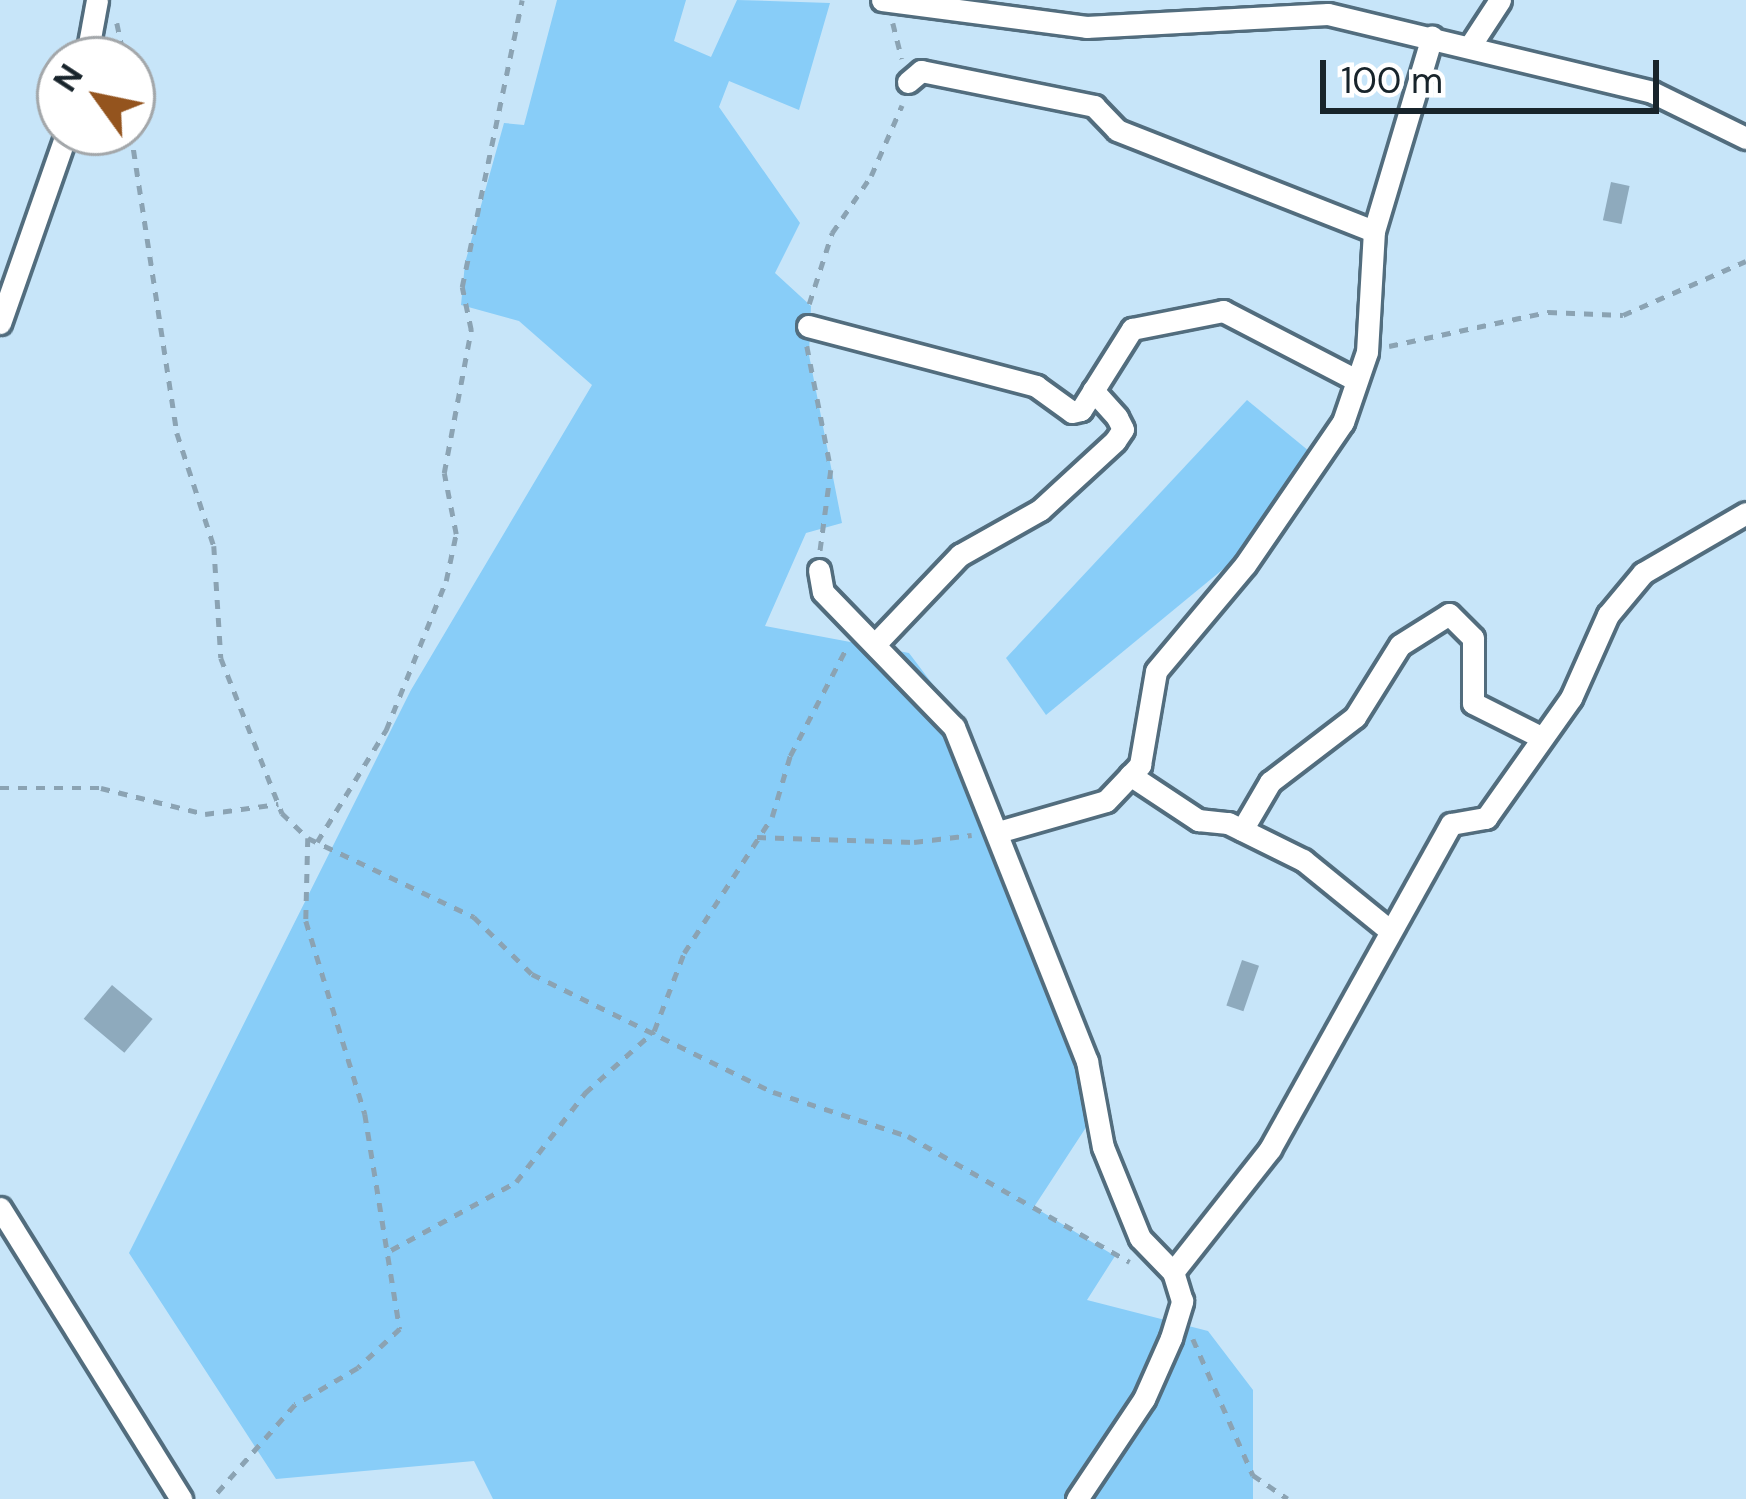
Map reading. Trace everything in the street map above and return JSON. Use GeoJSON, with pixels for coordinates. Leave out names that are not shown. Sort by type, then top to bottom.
{"type":"FeatureCollection","features":[{"type":"Feature","properties":{"kind":"street"},"geometry":{"type":"LineString","coordinates":[[90,36],[97,0]]}},
{"type":"Feature","properties":{"kind":"street"},"geometry":{"type":"LineString","coordinates":[[1470,46],[1500,0]]}},
{"type":"Feature","properties":{"kind":"street"},"geometry":{"type":"LineString","coordinates":[[883,6],[943,6],[1086,27],[1328,14],[1652,92],[1746,138]]}},
{"type":"Feature","properties":{"kind":"street"},"geometry":{"type":"LineString","coordinates":[[998,832],[1106,801],[1130,776],[1149,744],[1156,670],[1319,462],[1367,352],[1374,231],[1432,36]]}},
{"type":"Feature","properties":{"kind":"street"},"geometry":{"type":"LineString","coordinates":[[908,82],[921,71],[1094,106],[1117,130],[1374,231]]}},
{"type":"Feature","properties":{"kind":"street"},"geometry":{"type":"LineString","coordinates":[[0,323],[59,156]]}},
{"type":"Feature","properties":{"kind":"street"},"geometry":{"type":"LineString","coordinates":[[808,326],[1036,386],[1072,412],[1093,390],[1132,329],[1223,311],[1354,379]]}},
{"type":"Feature","properties":{"kind":"street"},"geometry":{"type":"LineString","coordinates":[[878,641],[959,555],[1040,510],[1115,441],[1123,429],[1093,390]]}},
{"type":"Feature","properties":{"kind":"street"},"geometry":{"type":"LineString","coordinates":[[1173,1273],[1270,1149],[1451,824],[1486,818],[1571,698],[1608,614],[1643,573],[1746,513]]}},
{"type":"Feature","properties":{"kind":"street"},"geometry":{"type":"LineString","coordinates":[[819,570],[823,592],[878,641],[954,727],[1087,1061],[1103,1147],[1140,1238],[1173,1273],[1179,1313],[1144,1399],[1077,1499]]}},
{"type":"Feature","properties":{"kind":"street"},"geometry":{"type":"LineString","coordinates":[[1242,830],[1270,782],[1355,717],[1400,645],[1450,614],[1473,638],[1473,703],[1541,737]]}},
{"type":"Feature","properties":{"kind":"street"},"geometry":{"type":"LineString","coordinates":[[1130,776],[1198,820],[1242,830],[1303,860],[1389,930]]}},
{"type":"Feature","properties":{"kind":"street"},"geometry":{"type":"LineString","coordinates":[[0,1208],[181,1499]]}},
{"type":"Feature","properties":{"kind":"path"},"geometry":{"type":"LineString","coordinates":[[317,842],[386,730],[446,581],[456,511],[445,472],[471,330],[462,287],[522,0]]}},
{"type":"Feature","properties":{"kind":"path"},"geometry":{"type":"LineString","coordinates":[[819,570],[831,470],[806,354],[808,326],[818,262],[887,143],[908,82],[883,6]]}},
{"type":"Feature","properties":{"kind":"path"},"geometry":{"type":"LineString","coordinates":[[116,20],[120,36]]}},
{"type":"Feature","properties":{"kind":"path"},"geometry":{"type":"LineString","coordinates":[[135,156],[177,433],[214,546],[221,658],[278,804],[308,838],[474,917],[532,974],[773,1092],[908,1136],[1134,1264]]}},
{"type":"Feature","properties":{"kind":"path"},"geometry":{"type":"LineString","coordinates":[[1367,352],[1548,312],[1623,315],[1746,261]]}},
{"type":"Feature","properties":{"kind":"path"},"geometry":{"type":"LineString","coordinates":[[389,1251],[516,1182],[585,1093],[654,1031],[684,953],[757,837],[858,626]]}},
{"type":"Feature","properties":{"kind":"path"},"geometry":{"type":"LineString","coordinates":[[0,788],[101,788],[205,814],[278,804]]}},
{"type":"Feature","properties":{"kind":"path"},"geometry":{"type":"LineString","coordinates":[[757,837],[914,842],[998,832]]}},
{"type":"Feature","properties":{"kind":"path"},"geometry":{"type":"LineString","coordinates":[[212,1499],[295,1405],[358,1368],[400,1329],[365,1114],[306,921],[308,838]]}},
{"type":"Feature","properties":{"kind":"path"},"geometry":{"type":"LineString","coordinates":[[1179,1313],[1253,1475],[1288,1499]]}},
{"type":"Feature","properties":{"kind":"shaded area"},"geometry":{"type":"Polygon","coordinates":[[[557,0],[686,0],[674,41],[711,57],[737,0],[830,3],[799,110],[729,81],[719,107],[800,223],[775,273],[811,306],[809,355],[842,523],[806,533],[765,626],[909,653],[965,727],[1098,1109],[1034,1207],[1115,1256],[1087,1300],[1208,1331],[1253,1390],[1253,1499],[493,1499],[474,1461],[276,1479],[129,1253],[411,690],[592,385],[519,321],[461,305],[465,263],[504,123],[524,125],[557,0]]]}},
{"type":"Feature","properties":{"kind":"shaded area"},"geometry":{"type":"Polygon","coordinates":[[[1247,400],[1315,456],[1233,561],[1046,715],[1006,658],[1247,400]]]}},
{"type":"Feature","properties":{"kind":"building"},"geometry":{"type":"Polygon","coordinates":[[[1611,182],[1630,186],[1621,224],[1603,220],[1611,182]]]}},
{"type":"Feature","properties":{"kind":"building"},"geometry":{"type":"Polygon","coordinates":[[[1242,960],[1259,966],[1243,1011],[1226,1005],[1242,960]]]}},
{"type":"Feature","properties":{"kind":"building"},"geometry":{"type":"Polygon","coordinates":[[[112,985],[153,1019],[124,1053],[84,1019],[112,985]]]}}]}
